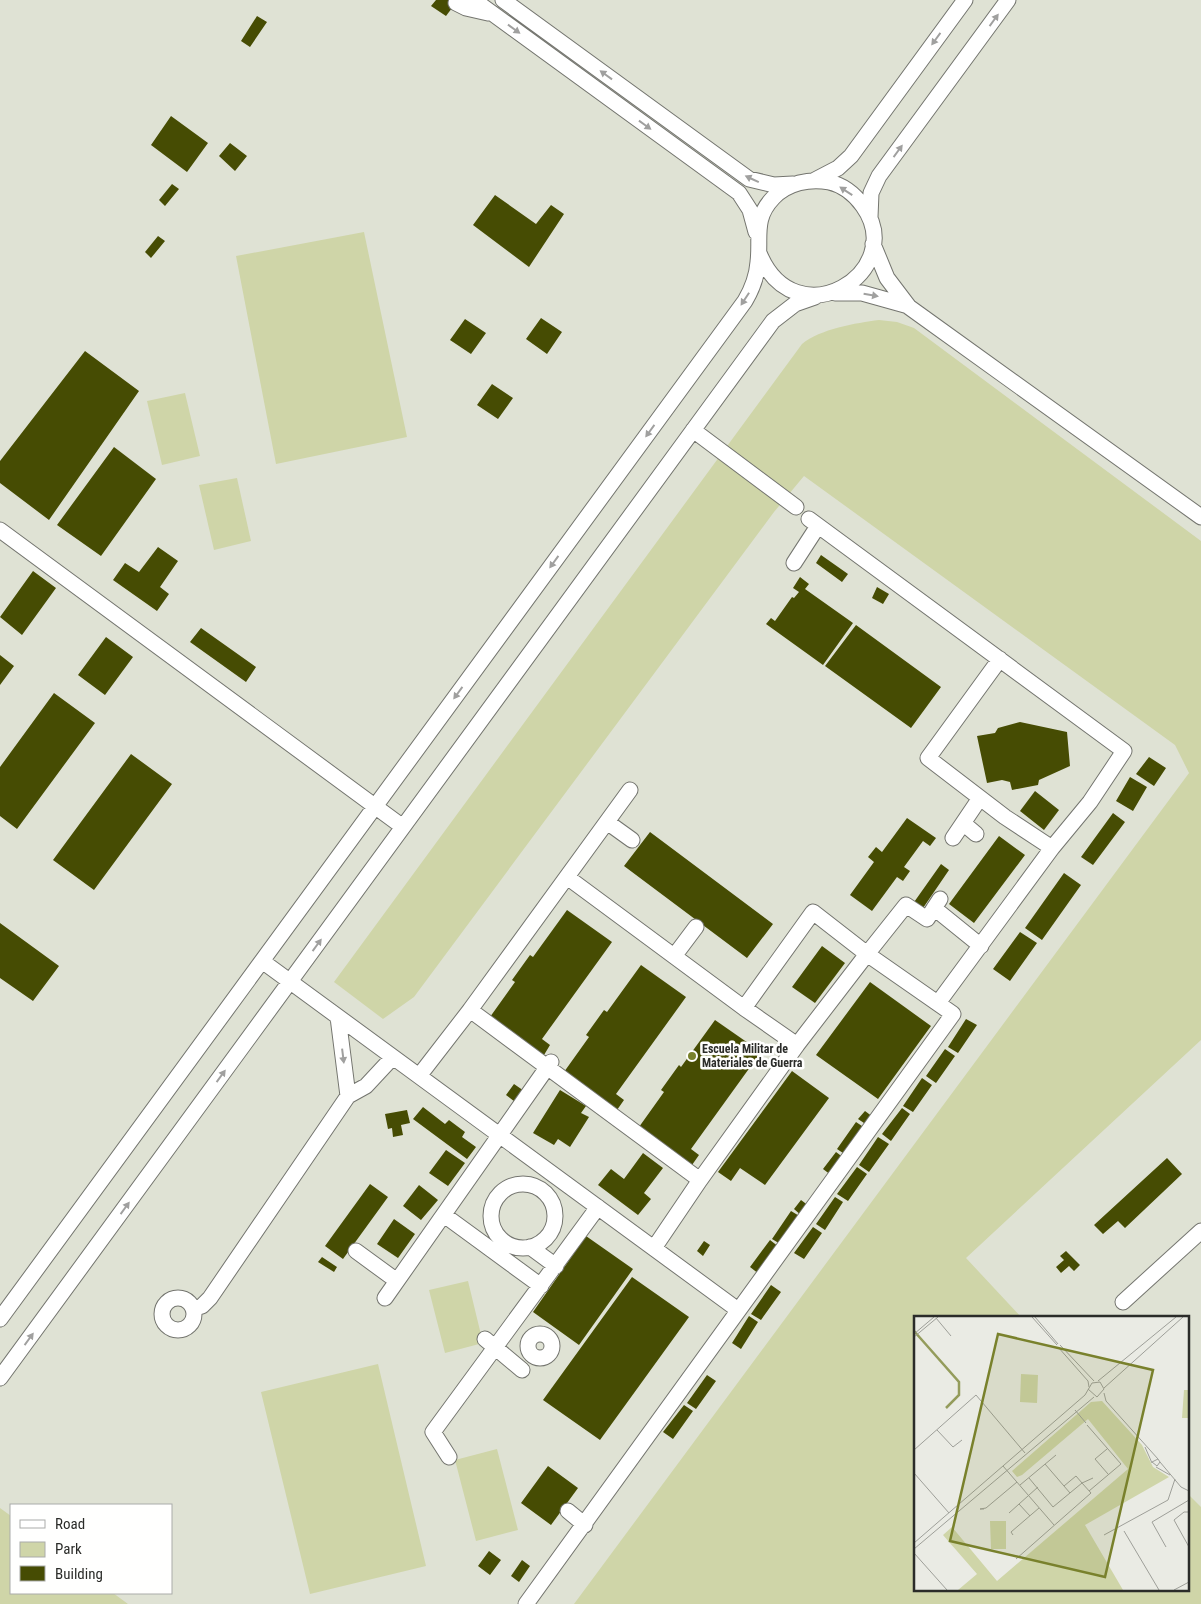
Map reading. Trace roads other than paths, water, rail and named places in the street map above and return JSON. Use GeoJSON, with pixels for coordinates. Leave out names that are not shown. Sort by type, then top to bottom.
{"type":"FeatureCollection","features":[{"type":"Feature","properties":{"kind":"street"},"geometry":{"type":"LineString","coordinates":[[474,0],[739,193],[752,214],[764,266],[783,286],[809,296],[847,292],[878,296],[909,307],[1201,517]]}},
{"type":"Feature","properties":{"kind":"street"},"geometry":{"type":"LineString","coordinates":[[505,1],[749,179],[774,186],[815,180],[838,168],[851,156],[965,0]]}},
{"type":"Feature","properties":{"kind":"street"},"geometry":{"type":"LineString","coordinates":[[909,307],[887,278],[873,242],[870,202],[879,176],[1008,0]]}},
{"type":"Feature","properties":{"kind":"street"},"geometry":{"type":"LineString","coordinates":[[456,3],[497,17]]}},
{"type":"Feature","properties":{"kind":"street"},"geometry":{"type":"LineString","coordinates":[[815,180],[831,182],[851,194],[866,212],[872,226]]}},
{"type":"Feature","properties":{"kind":"street"},"geometry":{"type":"LineString","coordinates":[[0,1319],[745,301],[756,275],[759,224],[764,210],[773,198],[785,188],[799,183]]}},
{"type":"Feature","properties":{"kind":"street"},"geometry":{"type":"LineString","coordinates":[[0,1378],[773,321],[795,304],[827,294],[856,279],[864,268],[873,242]]}},
{"type":"Feature","properties":{"kind":"street"},"geometry":{"type":"LineString","coordinates":[[693,430],[796,507]]}},
{"type":"Feature","properties":{"kind":"street"},"geometry":{"type":"LineString","coordinates":[[794,563],[813,522],[1124,751],[1090,802],[1052,848],[938,1003]]}},
{"type":"Feature","properties":{"kind":"street"},"geometry":{"type":"LineString","coordinates":[[0,530],[376,805],[403,827]]}},
{"type":"Feature","properties":{"kind":"street"},"geometry":{"type":"LineString","coordinates":[[1000,659],[928,758],[980,798],[1002,821],[1031,829],[1052,848]]}},
{"type":"Feature","properties":{"kind":"street"},"geometry":{"type":"LineString","coordinates":[[419,1076],[470,1010],[630,790]]}},
{"type":"Feature","properties":{"kind":"street"},"geometry":{"type":"LineString","coordinates":[[954,838],[980,798]]}},
{"type":"Feature","properties":{"kind":"street"},"geometry":{"type":"LineString","coordinates":[[607,822],[632,840]]}},
{"type":"Feature","properties":{"kind":"street"},"geometry":{"type":"LineString","coordinates":[[963,824],[976,834]]}},
{"type":"Feature","properties":{"kind":"street"},"geometry":{"type":"LineString","coordinates":[[566,876],[797,1045]]}},
{"type":"Feature","properties":{"kind":"street"},"geometry":{"type":"LineString","coordinates":[[654,1248],[700,1180],[797,1045],[906,905],[927,919],[937,903],[981,946]]}},
{"type":"Feature","properties":{"kind":"street"},"geometry":{"type":"LineString","coordinates":[[526,1604],[953,1014],[867,954],[813,912],[744,1008]]}},
{"type":"Feature","properties":{"kind":"street"},"geometry":{"type":"LineString","coordinates":[[675,955],[696,927]]}},
{"type":"Feature","properties":{"kind":"street"},"geometry":{"type":"LineString","coordinates":[[262,961],[738,1310]]}},
{"type":"Feature","properties":{"kind":"street"},"geometry":{"type":"LineString","coordinates":[[470,1010],[549,1065],[700,1180]]}},
{"type":"Feature","properties":{"kind":"street"},"geometry":{"type":"LineString","coordinates":[[338,1017],[348,1096]]}},
{"type":"Feature","properties":{"kind":"street"},"geometry":{"type":"LineString","coordinates":[[193,1309],[202,1306],[210,1298],[348,1096],[366,1086],[393,1057]]}},
{"type":"Feature","properties":{"kind":"street"},"geometry":{"type":"LineString","coordinates":[[385,1298],[549,1065]]}},
{"type":"Feature","properties":{"kind":"street"},"geometry":{"type":"LineString","coordinates":[[519,1184],[536,1161]]}},
{"type":"Feature","properties":{"kind":"street"},"geometry":{"type":"LineString","coordinates":[[519,1184],[540,1188],[553,1203],[556,1213],[551,1232],[545,1240],[530,1247],[516,1247],[507,1243],[494,1228],[491,1218],[496,1199],[503,1191],[519,1184]]}},
{"type":"Feature","properties":{"kind":"street"},"geometry":{"type":"LineString","coordinates":[[449,1457],[433,1432],[490,1344],[541,1286],[598,1208]]}},
{"type":"Feature","properties":{"kind":"street"},"geometry":{"type":"LineString","coordinates":[[444,1215],[541,1286]]}},
{"type":"Feature","properties":{"kind":"street"},"geometry":{"type":"LineString","coordinates":[[1123,1302],[1201,1231]]}},
{"type":"Feature","properties":{"kind":"street"},"geometry":{"type":"LineString","coordinates":[[530,1247],[556,1266]]}},
{"type":"Feature","properties":{"kind":"street"},"geometry":{"type":"LineString","coordinates":[[356,1251],[397,1282]]}},
{"type":"Feature","properties":{"kind":"street"},"geometry":{"type":"LineString","coordinates":[[490,1344],[519,1375],[532,1356]]}},
{"type":"Feature","properties":{"kind":"street"},"geometry":{"type":"LineString","coordinates":[[568,1511],[585,1525]]}},
{"type":"Feature","properties":{"kind":"place","name":"Escuela Militar de Materiales de Guerra"},"geometry":{"type":"Point","coordinates":[692,1056]}}]}
